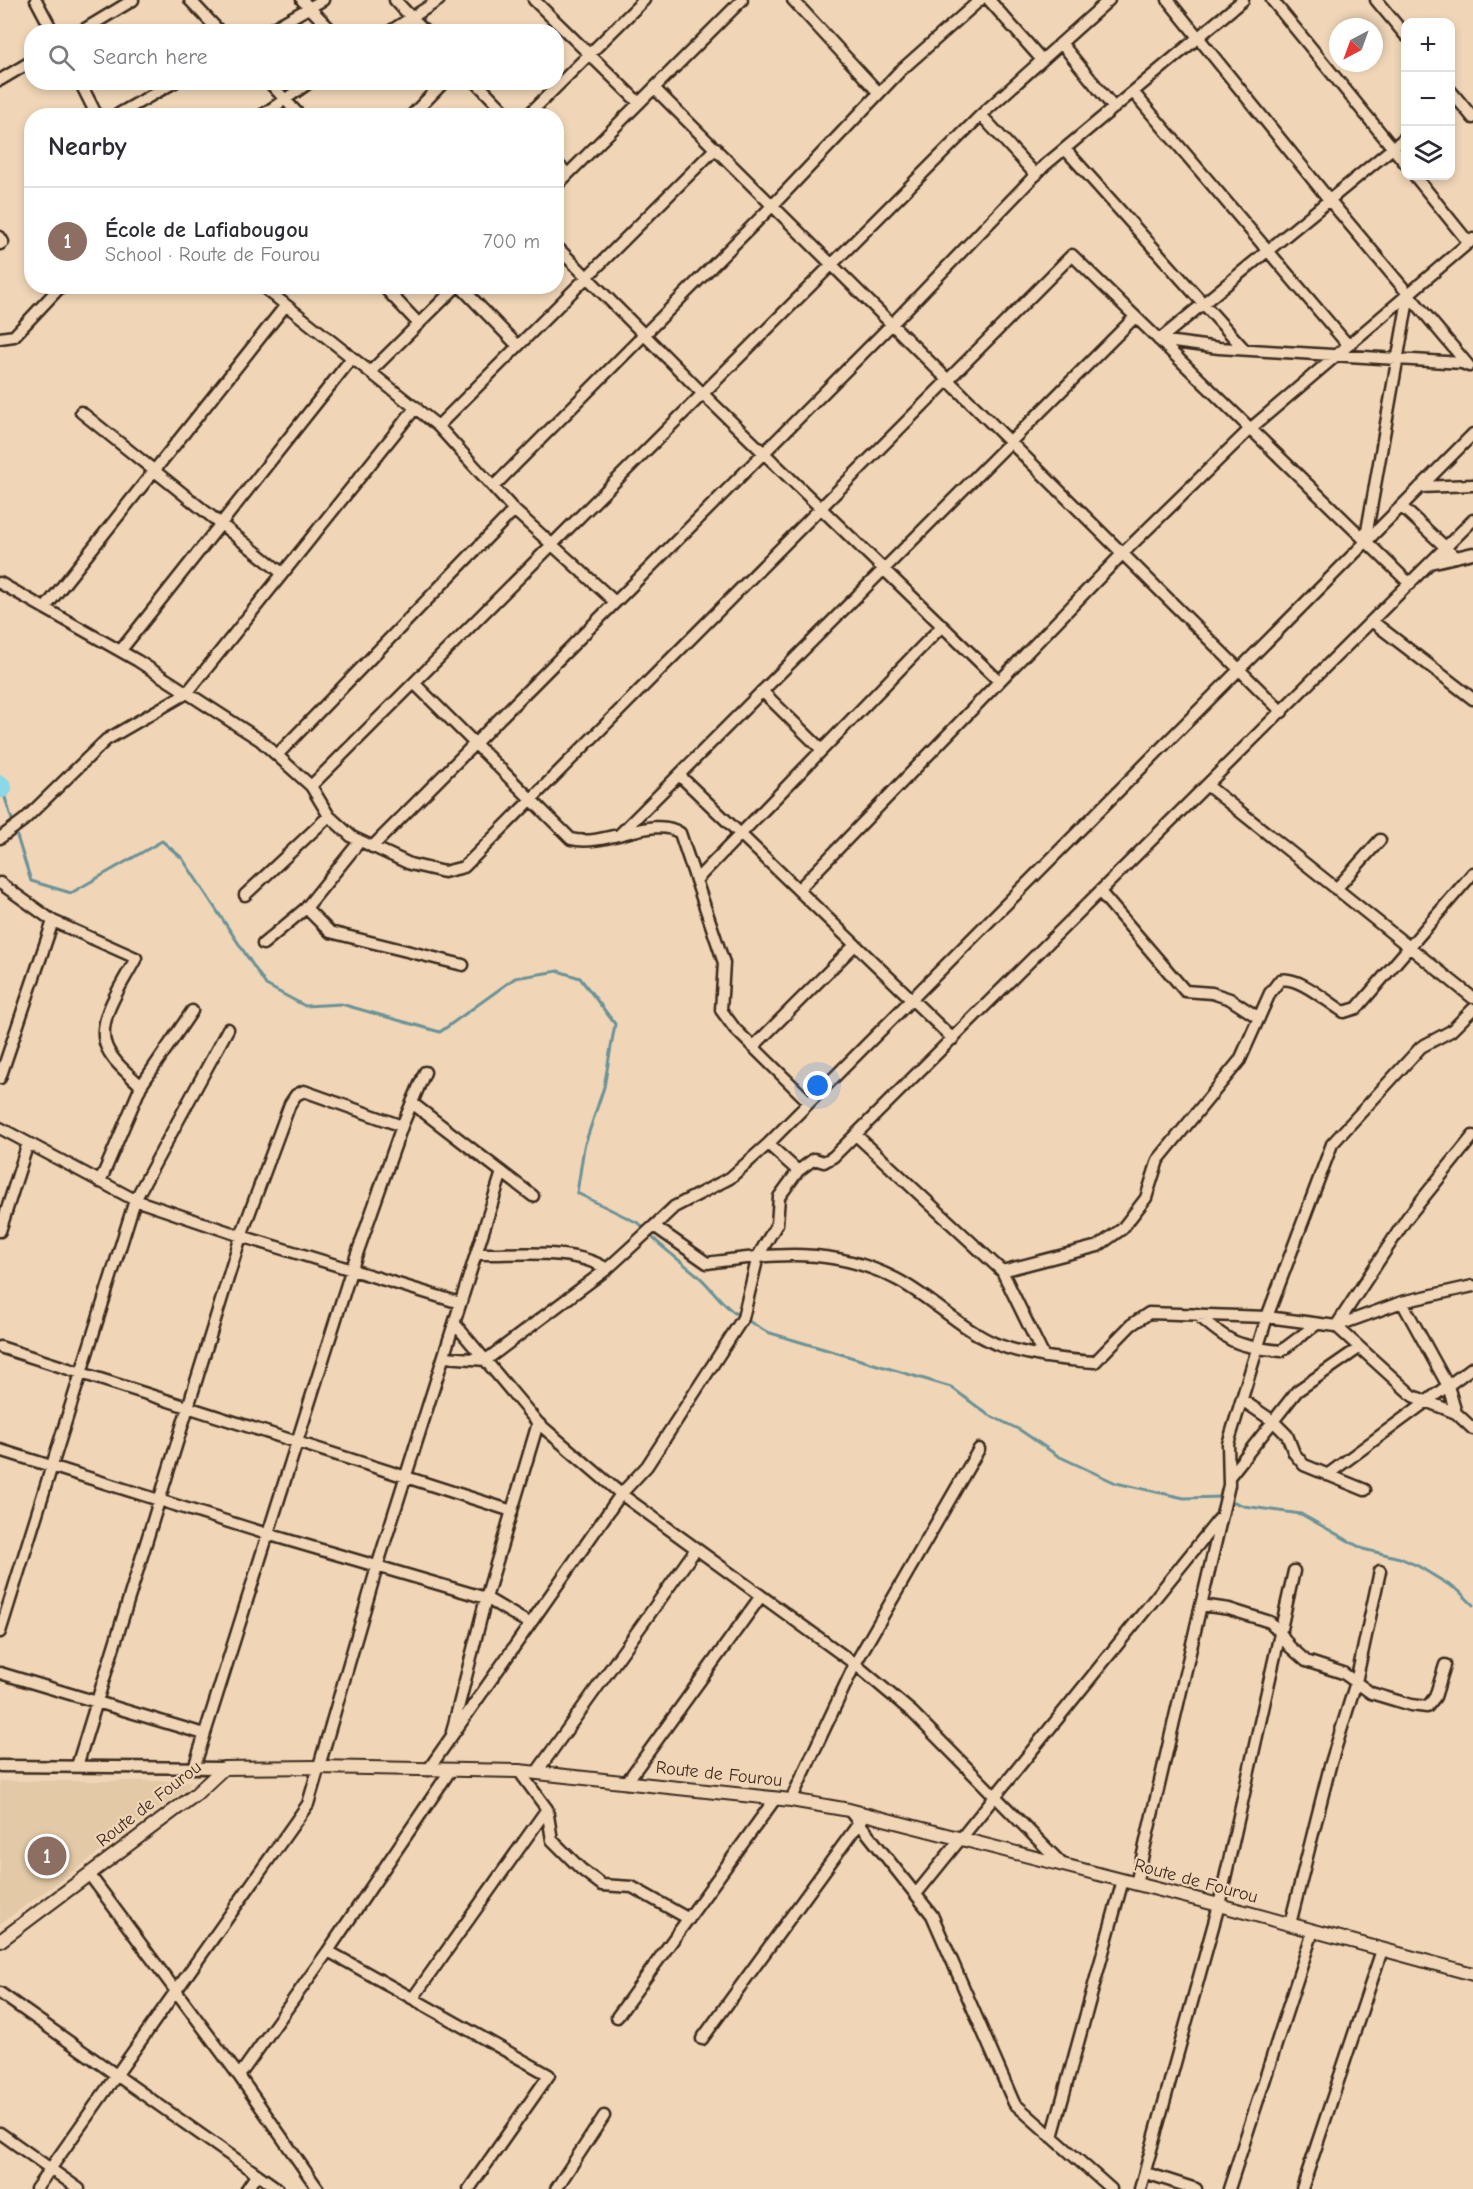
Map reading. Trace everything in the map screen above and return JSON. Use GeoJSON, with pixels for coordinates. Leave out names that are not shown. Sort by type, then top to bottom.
{"type":"FeatureCollection","features":[{"type":"Feature","properties":{"kind":"main road","name":"Route de Fourou"},"geometry":{"type":"LineString","coordinates":[[0,1941],[195,1794],[224,1768],[318,1767],[519,1771],[775,1798],[849,1810],[862,1818],[962,1837],[1473,1974]]}},
{"type":"Feature","properties":{"kind":"street"},"geometry":{"type":"LineString","coordinates":[[36,0],[49,24]]}},
{"type":"Feature","properties":{"kind":"street"},"geometry":{"type":"LineString","coordinates":[[93,24],[133,0]]}},
{"type":"Feature","properties":{"kind":"street"},"geometry":{"type":"LineString","coordinates":[[190,0],[212,24]]}},
{"type":"Feature","properties":{"kind":"street"},"geometry":{"type":"LineString","coordinates":[[277,24],[305,4],[323,0]]}},
{"type":"Feature","properties":{"kind":"street"},"geometry":{"type":"LineString","coordinates":[[395,0],[418,24]]}},
{"type":"Feature","properties":{"kind":"street"},"geometry":{"type":"LineString","coordinates":[[401,24],[439,0]]}},
{"type":"Feature","properties":{"kind":"street"},"geometry":{"type":"LineString","coordinates":[[534,0],[558,24]]}},
{"type":"Feature","properties":{"kind":"street"},"geometry":{"type":"LineString","coordinates":[[564,79],[644,0]]}},
{"type":"Feature","properties":{"kind":"street"},"geometry":{"type":"LineString","coordinates":[[564,178],[742,0]]}},
{"type":"Feature","properties":{"kind":"street"},"geometry":{"type":"LineString","coordinates":[[794,0],[879,93]]}},
{"type":"Feature","properties":{"kind":"street"},"geometry":{"type":"LineString","coordinates":[[493,487],[774,204],[900,71],[980,0]]}},
{"type":"Feature","properties":{"kind":"street"},"geometry":{"type":"LineString","coordinates":[[989,0],[1042,60]]}},
{"type":"Feature","properties":{"kind":"street"},"geometry":{"type":"LineString","coordinates":[[311,786],[704,395],[981,115],[1109,0]]}},
{"type":"Feature","properties":{"kind":"street"},"geometry":{"type":"LineString","coordinates":[[1168,0],[1329,199],[1470,366]]}},
{"type":"Feature","properties":{"kind":"street"},"geometry":{"type":"LineString","coordinates":[[372,847],[893,323],[1036,174],[1244,0]]}},
{"type":"Feature","properties":{"kind":"street"},"geometry":{"type":"LineString","coordinates":[[1272,0],[1401,158]]}},
{"type":"Feature","properties":{"kind":"street"},"geometry":{"type":"LineString","coordinates":[[1376,0],[1401,30]]}},
{"type":"Feature","properties":{"kind":"street"},"geometry":{"type":"LineString","coordinates":[[305,4],[325,24]]}},
{"type":"Feature","properties":{"kind":"street"},"geometry":{"type":"LineString","coordinates":[[564,29],[639,103]]}},
{"type":"Feature","properties":{"kind":"street"},"geometry":{"type":"LineString","coordinates":[[1061,43],[1114,108]]}},
{"type":"Feature","properties":{"kind":"street"},"geometry":{"type":"LineString","coordinates":[[0,80],[24,66]]}},
{"type":"Feature","properties":{"kind":"street"},"geometry":{"type":"LineString","coordinates":[[654,88],[774,204],[1282,712]]}},
{"type":"Feature","properties":{"kind":"street"},"geometry":{"type":"LineString","coordinates":[[84,90],[93,108]]}},
{"type":"Feature","properties":{"kind":"street"},"geometry":{"type":"LineString","coordinates":[[129,108],[161,90]]}},
{"type":"Feature","properties":{"kind":"street"},"geometry":{"type":"LineString","coordinates":[[277,90],[293,108]]}},
{"type":"Feature","properties":{"kind":"street"},"geometry":{"type":"LineString","coordinates":[[272,108],[298,90]]}},
{"type":"Feature","properties":{"kind":"street"},"geometry":{"type":"LineString","coordinates":[[419,108],[436,90]]}},
{"type":"Feature","properties":{"kind":"street"},"geometry":{"type":"LineString","coordinates":[[484,90],[501,108]]}},
{"type":"Feature","properties":{"kind":"street"},"geometry":{"type":"LineString","coordinates":[[535,108],[553,90]]}},
{"type":"Feature","properties":{"kind":"street"},"geometry":{"type":"LineString","coordinates":[[1133,92],[1348,345]]}},
{"type":"Feature","properties":{"kind":"street"},"geometry":{"type":"LineString","coordinates":[[1455,99],[1473,118]]}},
{"type":"Feature","properties":{"kind":"street"},"geometry":{"type":"LineString","coordinates":[[981,115],[1036,174]]}},
{"type":"Feature","properties":{"kind":"street"},"geometry":{"type":"LineString","coordinates":[[1159,340],[1401,141]]}},
{"type":"Feature","properties":{"kind":"street"},"geometry":{"type":"LineString","coordinates":[[438,426],[716,148]]}},
{"type":"Feature","properties":{"kind":"street"},"geometry":{"type":"LineString","coordinates":[[1065,149],[1244,350]]}},
{"type":"Feature","properties":{"kind":"street"},"geometry":{"type":"LineString","coordinates":[[564,170],[568,174]]}},
{"type":"Feature","properties":{"kind":"street"},"geometry":{"type":"LineString","coordinates":[[798,890],[1124,553],[1250,429],[1471,241],[1418,180]]}},
{"type":"Feature","properties":{"kind":"street"},"geometry":{"type":"LineString","coordinates":[[0,237],[3,242],[0,244]]}},
{"type":"Feature","properties":{"kind":"street"},"geometry":{"type":"LineString","coordinates":[[564,254],[704,395],[999,681]]}},
{"type":"Feature","properties":{"kind":"street"},"geometry":{"type":"LineString","coordinates":[[0,583],[121,650],[278,754],[311,786],[329,816],[360,841],[411,864],[444,872],[464,867],[1072,255],[1410,584]]}},
{"type":"Feature","properties":{"kind":"street"},"geometry":{"type":"LineString","coordinates":[[0,338],[14,336],[53,294]]}},
{"type":"Feature","properties":{"kind":"street"},"geometry":{"type":"LineString","coordinates":[[275,294],[351,358],[438,426],[514,510],[554,544],[615,602]]}},
{"type":"Feature","properties":{"kind":"street"},"geometry":{"type":"LineString","coordinates":[[391,294],[419,324]]}},
{"type":"Feature","properties":{"kind":"street"},"geometry":{"type":"LineString","coordinates":[[370,372],[450,294]]}},
{"type":"Feature","properties":{"kind":"street"},"geometry":{"type":"LineString","coordinates":[[466,294],[517,345]]}},
{"type":"Feature","properties":{"kind":"street"},"geometry":{"type":"LineString","coordinates":[[1365,542],[1409,294]]}},
{"type":"Feature","properties":{"kind":"street"},"geometry":{"type":"LineString","coordinates":[[45,608],[286,305]]}},
{"type":"Feature","properties":{"kind":"street"},"geometry":{"type":"LineString","coordinates":[[619,835],[1136,317]]}},
{"type":"Feature","properties":{"kind":"street"},"geometry":{"type":"LineString","coordinates":[[1159,340],[1244,350],[1462,363],[1470,366]]}},
{"type":"Feature","properties":{"kind":"street"},"geometry":{"type":"LineString","coordinates":[[121,650],[351,358]]}},
{"type":"Feature","properties":{"kind":"street"},"geometry":{"type":"LineString","coordinates":[[3,836],[24,820],[106,740],[187,693],[416,407]]}},
{"type":"Feature","properties":{"kind":"street"},"geometry":{"type":"LineString","coordinates":[[81,412],[282,573]]}},
{"type":"Feature","properties":{"kind":"street"},"geometry":{"type":"LineString","coordinates":[[444,1357],[486,1360],[608,1269],[640,1242],[674,1208],[730,1178],[768,1144],[1473,434]]}},
{"type":"Feature","properties":{"kind":"street"},"geometry":{"type":"LineString","coordinates":[[1420,487],[1473,485]]}},
{"type":"Feature","properties":{"kind":"street"},"geometry":{"type":"LineString","coordinates":[[1401,506],[1456,557]]}},
{"type":"Feature","properties":{"kind":"street"},"geometry":{"type":"LineString","coordinates":[[278,754],[514,510]]}},
{"type":"Feature","properties":{"kind":"street"},"geometry":{"type":"LineString","coordinates":[[428,1770],[621,1494],[647,1466],[743,1318],[758,1256],[777,1224],[779,1197],[798,1171],[814,1159],[824,1162],[833,1157],[856,1135],[1473,520]]}},
{"type":"Feature","properties":{"kind":"street"},"geometry":{"type":"LineString","coordinates":[[1430,563],[1473,553]]}},
{"type":"Feature","properties":{"kind":"street"},"geometry":{"type":"LineString","coordinates":[[1373,622],[1473,699]]}},
{"type":"Feature","properties":{"kind":"street"},"geometry":{"type":"LineString","coordinates":[[697,879],[942,626]]}},
{"type":"Feature","properties":{"kind":"street"},"geometry":{"type":"LineString","coordinates":[[414,683],[571,839],[586,843],[671,827],[680,833],[724,963],[721,1010],[735,1029],[809,1102]]}},
{"type":"Feature","properties":{"kind":"street"},"geometry":{"type":"LineString","coordinates":[[762,691],[822,750]]}},
{"type":"Feature","properties":{"kind":"street"},"geometry":{"type":"LineString","coordinates":[[679,775],[953,1039]]}},
{"type":"Feature","properties":{"kind":"street"},"geometry":{"type":"LineString","coordinates":[[1208,786],[1473,998]]}},
{"type":"Feature","properties":{"kind":"street"},"geometry":{"type":"LineString","coordinates":[[245,895],[329,816]]}},
{"type":"Feature","properties":{"kind":"street"},"geometry":{"type":"LineString","coordinates":[[1336,889],[1380,840]]}},
{"type":"Feature","properties":{"kind":"street"},"geometry":{"type":"LineString","coordinates":[[263,944],[306,909],[360,841]]}},
{"type":"Feature","properties":{"kind":"street"},"geometry":{"type":"LineString","coordinates":[[1002,1271],[1098,1246],[1122,1229],[1146,1198],[1158,1160],[1240,1060],[1280,980],[1289,978],[1344,1011],[1358,1008],[1473,873]]}},
{"type":"Feature","properties":{"kind":"street"},"geometry":{"type":"LineString","coordinates":[[0,883],[53,921],[136,958],[108,1013],[103,1033],[106,1047],[115,1060],[141,1086]]}},
{"type":"Feature","properties":{"kind":"street"},"geometry":{"type":"LineString","coordinates":[[1101,893],[1185,991],[1212,993],[1230,999],[1259,1018]]}},
{"type":"Feature","properties":{"kind":"street"},"geometry":{"type":"LineString","coordinates":[[306,909],[330,932],[463,965]]}},
{"type":"Feature","properties":{"kind":"street"},"geometry":{"type":"LineString","coordinates":[[0,1078],[53,921]]}},
{"type":"Feature","properties":{"kind":"street"},"geometry":{"type":"LineString","coordinates":[[753,1047],[855,945]]}},
{"type":"Feature","properties":{"kind":"street"},"geometry":{"type":"LineString","coordinates":[[1137,1884],[1228,1491],[1228,1444],[1267,1317],[1332,1144],[1421,1047],[1451,1031],[1473,1009]]}},
{"type":"Feature","properties":{"kind":"street"},"geometry":{"type":"LineString","coordinates":[[100,1182],[141,1086],[192,1011]]}},
{"type":"Feature","properties":{"kind":"street"},"geometry":{"type":"LineString","coordinates":[[0,1632],[135,1200],[228,1029]]}},
{"type":"Feature","properties":{"kind":"street"},"geometry":{"type":"LineString","coordinates":[[194,1768],[352,1268],[402,1126],[425,1072]]}},
{"type":"Feature","properties":{"kind":"street"},"geometry":{"type":"LineString","coordinates":[[77,1766],[241,1236],[290,1104],[296,1095],[304,1091],[402,1126]]}},
{"type":"Feature","properties":{"kind":"street"},"geometry":{"type":"LineString","coordinates":[[412,1103],[533,1196]]}},
{"type":"Feature","properties":{"kind":"street"},"geometry":{"type":"LineString","coordinates":[[0,1128],[135,1200],[241,1236],[352,1268],[460,1303]]}},
{"type":"Feature","properties":{"kind":"street"},"geometry":{"type":"LineString","coordinates":[[856,1135],[1002,1271],[1044,1357]]}},
{"type":"Feature","properties":{"kind":"street"},"geometry":{"type":"LineString","coordinates":[[1336,1326],[1407,1218],[1473,1136]]}},
{"type":"Feature","properties":{"kind":"street"},"geometry":{"type":"LineString","coordinates":[[0,1231],[28,1143]]}},
{"type":"Feature","properties":{"kind":"street"},"geometry":{"type":"LineString","coordinates":[[768,1144],[798,1171]]}},
{"type":"Feature","properties":{"kind":"street"},"geometry":{"type":"LineString","coordinates":[[36,2189],[308,1804],[377,1567],[502,1172]]}},
{"type":"Feature","properties":{"kind":"street"},"geometry":{"type":"LineString","coordinates":[[654,1227],[708,1263],[797,1253],[854,1263],[896,1279],[995,1343],[1044,1357],[1095,1362],[1131,1325],[1149,1313],[1267,1317],[1336,1326],[1402,1302],[1473,1286]]}},
{"type":"Feature","properties":{"kind":"street"},"geometry":{"type":"LineString","coordinates":[[477,1254],[573,1256],[593,1259],[608,1269]]}},
{"type":"Feature","properties":{"kind":"street"},"geometry":{"type":"LineString","coordinates":[[1402,1302],[1448,1386],[1456,1413]]}},
{"type":"Feature","properties":{"kind":"street"},"geometry":{"type":"LineString","coordinates":[[1197,1314],[1220,1334],[1242,1346],[1281,1351],[1317,1324]]}},
{"type":"Feature","properties":{"kind":"street"},"geometry":{"type":"LineString","coordinates":[[454,1324],[538,1423],[621,1494],[855,1664],[912,1712],[1062,1864]]}},
{"type":"Feature","properties":{"kind":"street"},"geometry":{"type":"LineString","coordinates":[[1336,1326],[1413,1396],[1456,1413],[1473,1429]]}},
{"type":"Feature","properties":{"kind":"street"},"geometry":{"type":"LineString","coordinates":[[0,1347],[82,1371],[187,1409],[512,1511]]}},
{"type":"Feature","properties":{"kind":"street"},"geometry":{"type":"LineString","coordinates":[[1229,1477],[1297,1391],[1359,1348]]}},
{"type":"Feature","properties":{"kind":"street"},"geometry":{"type":"LineString","coordinates":[[1328,1475],[1473,1367]]}},
{"type":"Feature","properties":{"kind":"street"},"geometry":{"type":"LineString","coordinates":[[1242,1400],[1273,1421],[1287,1435],[1294,1453],[1304,1465],[1365,1490]]}},
{"type":"Feature","properties":{"kind":"street"},"geometry":{"type":"LineString","coordinates":[[450,1738],[486,1599],[538,1423]]}},
{"type":"Feature","properties":{"kind":"street"},"geometry":{"type":"LineString","coordinates":[[791,1800],[855,1664],[979,1449]]}},
{"type":"Feature","properties":{"kind":"street"},"geometry":{"type":"LineString","coordinates":[[0,1450],[267,1534],[486,1599],[530,1624]]}},
{"type":"Feature","properties":{"kind":"street"},"geometry":{"type":"LineString","coordinates":[[916,1894],[1223,1510]]}},
{"type":"Feature","properties":{"kind":"street"},"geometry":{"type":"LineString","coordinates":[[536,1773],[696,1549]]}},
{"type":"Feature","properties":{"kind":"street"},"geometry":{"type":"LineString","coordinates":[[1140,2189],[1219,1905],[1294,1571]]}},
{"type":"Feature","properties":{"kind":"street"},"geometry":{"type":"LineString","coordinates":[[1290,1924],[1330,1766],[1356,1682],[1380,1571]]}},
{"type":"Feature","properties":{"kind":"street"},"geometry":{"type":"LineString","coordinates":[[626,1783],[761,1596]]}},
{"type":"Feature","properties":{"kind":"street"},"geometry":{"type":"LineString","coordinates":[[1201,1605],[1243,1613],[1270,1622],[1289,1646],[1306,1661],[1343,1673],[1371,1693],[1411,1705],[1427,1707],[1435,1697],[1445,1665]]}},
{"type":"Feature","properties":{"kind":"street"},"geometry":{"type":"LineString","coordinates":[[0,1673],[204,1734]]}},
{"type":"Feature","properties":{"kind":"street"},"geometry":{"type":"LineString","coordinates":[[0,1766],[224,1768]]}},
{"type":"Feature","properties":{"kind":"street"},"geometry":{"type":"LineString","coordinates":[[239,2076],[328,1951],[450,1771]]}},
{"type":"Feature","properties":{"kind":"street"},"geometry":{"type":"LineString","coordinates":[[519,1771],[547,1809],[552,1840],[581,1869],[602,1885],[632,1887],[689,1918]]}},
{"type":"Feature","properties":{"kind":"street"},"geometry":{"type":"LineString","coordinates":[[617,2017],[775,1798]]}},
{"type":"Feature","properties":{"kind":"street"},"geometry":{"type":"LineString","coordinates":[[413,1998],[547,1809]]}},
{"type":"Feature","properties":{"kind":"street"},"geometry":{"type":"LineString","coordinates":[[702,2039],[862,1818],[932,1915],[1014,2103],[1111,2189]]}},
{"type":"Feature","properties":{"kind":"street"},"geometry":{"type":"LineString","coordinates":[[89,1874],[239,2076],[318,2189]]}},
{"type":"Feature","properties":{"kind":"street"},"geometry":{"type":"LineString","coordinates":[[1052,2137],[1123,1880]]}},
{"type":"Feature","properties":{"kind":"street"},"geometry":{"type":"LineString","coordinates":[[1229,2189],[1313,1930]]}},
{"type":"Feature","properties":{"kind":"street"},"geometry":{"type":"LineString","coordinates":[[1302,2189],[1382,1950]]}},
{"type":"Feature","properties":{"kind":"street"},"geometry":{"type":"LineString","coordinates":[[328,1951],[549,2075],[469,2189]]}},
{"type":"Feature","properties":{"kind":"street"},"geometry":{"type":"LineString","coordinates":[[0,1993],[278,2189]]}},
{"type":"Feature","properties":{"kind":"street"},"geometry":{"type":"LineString","coordinates":[[556,2189],[604,2116]]}},
{"type":"Feature","properties":{"kind":"street"},"geometry":{"type":"LineString","coordinates":[[0,2133],[80,2189]]}},
{"type":"Feature","properties":{"kind":"street"},"geometry":{"type":"LineString","coordinates":[[1146,2173],[1196,2189]]}},
{"type":"Feature","properties":{"kind":"street"},"geometry":{"type":"LineString","coordinates":[[247,2189],[257,2174]]}},
{"type":"Feature","properties":{"kind":"shaded area"},"geometry":{"type":"Polygon","coordinates":[[[0,1781],[191,1781],[188,1788],[0,1924],[0,1781]]]}},
{"type":"Feature","properties":{"kind":"waterway"},"geometry":{"type":"LineString","coordinates":[[2,788],[13,823]]}},
{"type":"Feature","properties":{"kind":"waterway"},"geometry":{"type":"LineString","coordinates":[[15,830],[31,881],[71,893],[162,841],[182,858],[266,985],[305,1006],[341,1004],[440,1032],[515,978],[558,971],[580,978],[615,1024],[604,1087],[584,1147],[577,1193],[640,1224],[645,1229]]}},
{"type":"Feature","properties":{"kind":"waterway"},"geometry":{"type":"LineString","coordinates":[[649,1234],[702,1279],[727,1307],[739,1316]]}},
{"type":"Feature","properties":{"kind":"waterway"},"geometry":{"type":"LineString","coordinates":[[745,1319],[767,1332],[951,1387],[987,1414],[1020,1430],[1058,1456],[1116,1483],[1184,1498],[1223,1497]]}},
{"type":"Feature","properties":{"kind":"waterway"},"geometry":{"type":"LineString","coordinates":[[1229,1500],[1244,1506],[1301,1514],[1363,1549],[1400,1558],[1418,1566],[1459,1591],[1473,1605]]}},
{"type":"Feature","properties":{"kind":"place","name":"École de Lafiabougou"},"geometry":{"type":"Point","coordinates":[47,1856]}}]}
